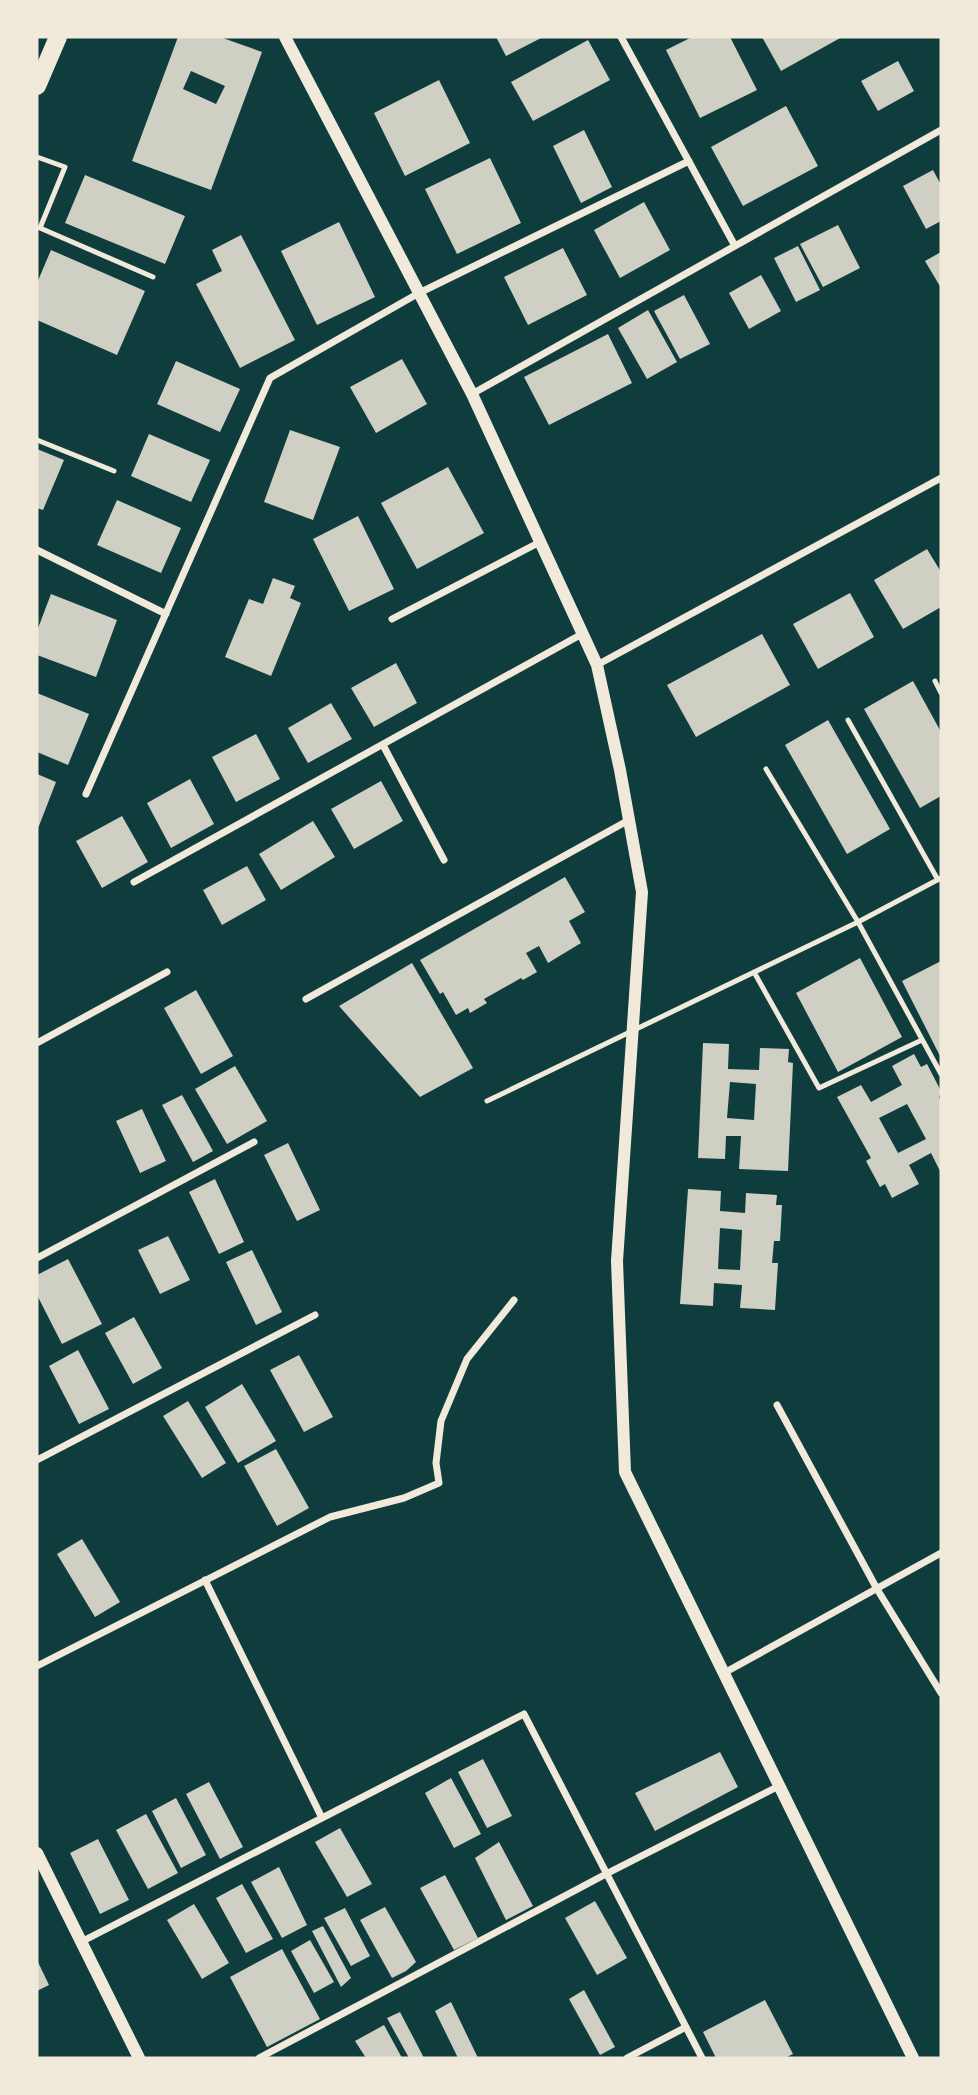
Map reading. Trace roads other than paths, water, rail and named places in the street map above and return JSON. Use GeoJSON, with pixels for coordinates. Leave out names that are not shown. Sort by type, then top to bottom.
{"type":"FeatureCollection","features":[{"type":"Feature","properties":{"kind":"main road"},"geometry":{"type":"LineString","coordinates":[[37,86],[58,37]]}},
{"type":"Feature","properties":{"kind":"street"},"geometry":{"type":"LineString","coordinates":[[285,37],[472,394],[597,665],[642,892],[617,1262],[625,1472],[913,2058]]}},
{"type":"Feature","properties":{"kind":"street"},"geometry":{"type":"LineString","coordinates":[[623,37],[735,246]]}},
{"type":"Feature","properties":{"kind":"street"},"geometry":{"type":"LineString","coordinates":[[472,394],[941,130]]}},
{"type":"Feature","properties":{"kind":"street"},"geometry":{"type":"LineString","coordinates":[[86,794],[270,378],[419,293],[689,161]]}},
{"type":"Feature","properties":{"kind":"street"},"geometry":{"type":"LineString","coordinates":[[597,665],[941,478]]}},
{"type":"Feature","properties":{"kind":"street"},"geometry":{"type":"LineString","coordinates":[[392,619],[540,542]]}},
{"type":"Feature","properties":{"kind":"street"},"geometry":{"type":"LineString","coordinates":[[37,550],[166,614]]}},
{"type":"Feature","properties":{"kind":"street"},"geometry":{"type":"LineString","coordinates":[[134,882],[582,634]]}},
{"type":"Feature","properties":{"kind":"street"},"geometry":{"type":"LineString","coordinates":[[383,745],[444,860]]}},
{"type":"Feature","properties":{"kind":"street"},"geometry":{"type":"LineString","coordinates":[[306,999],[629,820]]}},
{"type":"Feature","properties":{"kind":"street"},"geometry":{"type":"LineString","coordinates":[[37,1043],[167,972]]}},
{"type":"Feature","properties":{"kind":"street"},"geometry":{"type":"LineString","coordinates":[[37,1258],[254,1142]]}},
{"type":"Feature","properties":{"kind":"street"},"geometry":{"type":"LineString","coordinates":[[37,1666],[330,1517],[404,1498],[439,1483],[436,1463],[441,1420],[467,1359],[514,1300]]}},
{"type":"Feature","properties":{"kind":"street"},"geometry":{"type":"LineString","coordinates":[[37,1460],[315,1315]]}},
{"type":"Feature","properties":{"kind":"street"},"geometry":{"type":"LineString","coordinates":[[777,1405],[877,1589],[941,1693]]}},
{"type":"Feature","properties":{"kind":"street"},"geometry":{"type":"LineString","coordinates":[[724,1673],[941,1553]]}},
{"type":"Feature","properties":{"kind":"street"},"geometry":{"type":"LineString","coordinates":[[205,1580],[322,1818]]}},
{"type":"Feature","properties":{"kind":"street"},"geometry":{"type":"LineString","coordinates":[[81,1942],[524,1714],[702,2058]]}},
{"type":"Feature","properties":{"kind":"street"},"geometry":{"type":"LineString","coordinates":[[259,2058],[606,1874],[779,1786]]}},
{"type":"Feature","properties":{"kind":"street"},"geometry":{"type":"LineString","coordinates":[[37,1853],[139,2058]]}},
{"type":"Feature","properties":{"kind":"street"},"geometry":{"type":"LineString","coordinates":[[627,2058],[685,2027]]}},
{"type":"Feature","properties":{"kind":"lane"},"geometry":{"type":"LineString","coordinates":[[37,157],[65,167],[40,228],[152,277]]}},
{"type":"Feature","properties":{"kind":"lane"},"geometry":{"type":"LineString","coordinates":[[37,440],[114,471]]}},
{"type":"Feature","properties":{"kind":"lane"},"geometry":{"type":"LineString","coordinates":[[935,681],[941,692]]}},
{"type":"Feature","properties":{"kind":"lane"},"geometry":{"type":"LineString","coordinates":[[486,1101],[858,922],[939,879],[848,720]]}},
{"type":"Feature","properties":{"kind":"lane"},"geometry":{"type":"LineString","coordinates":[[766,769],[858,922],[941,1074]]}},
{"type":"Feature","properties":{"kind":"lane"},"geometry":{"type":"LineString","coordinates":[[754,972],[819,1088],[922,1040]]}}]}
